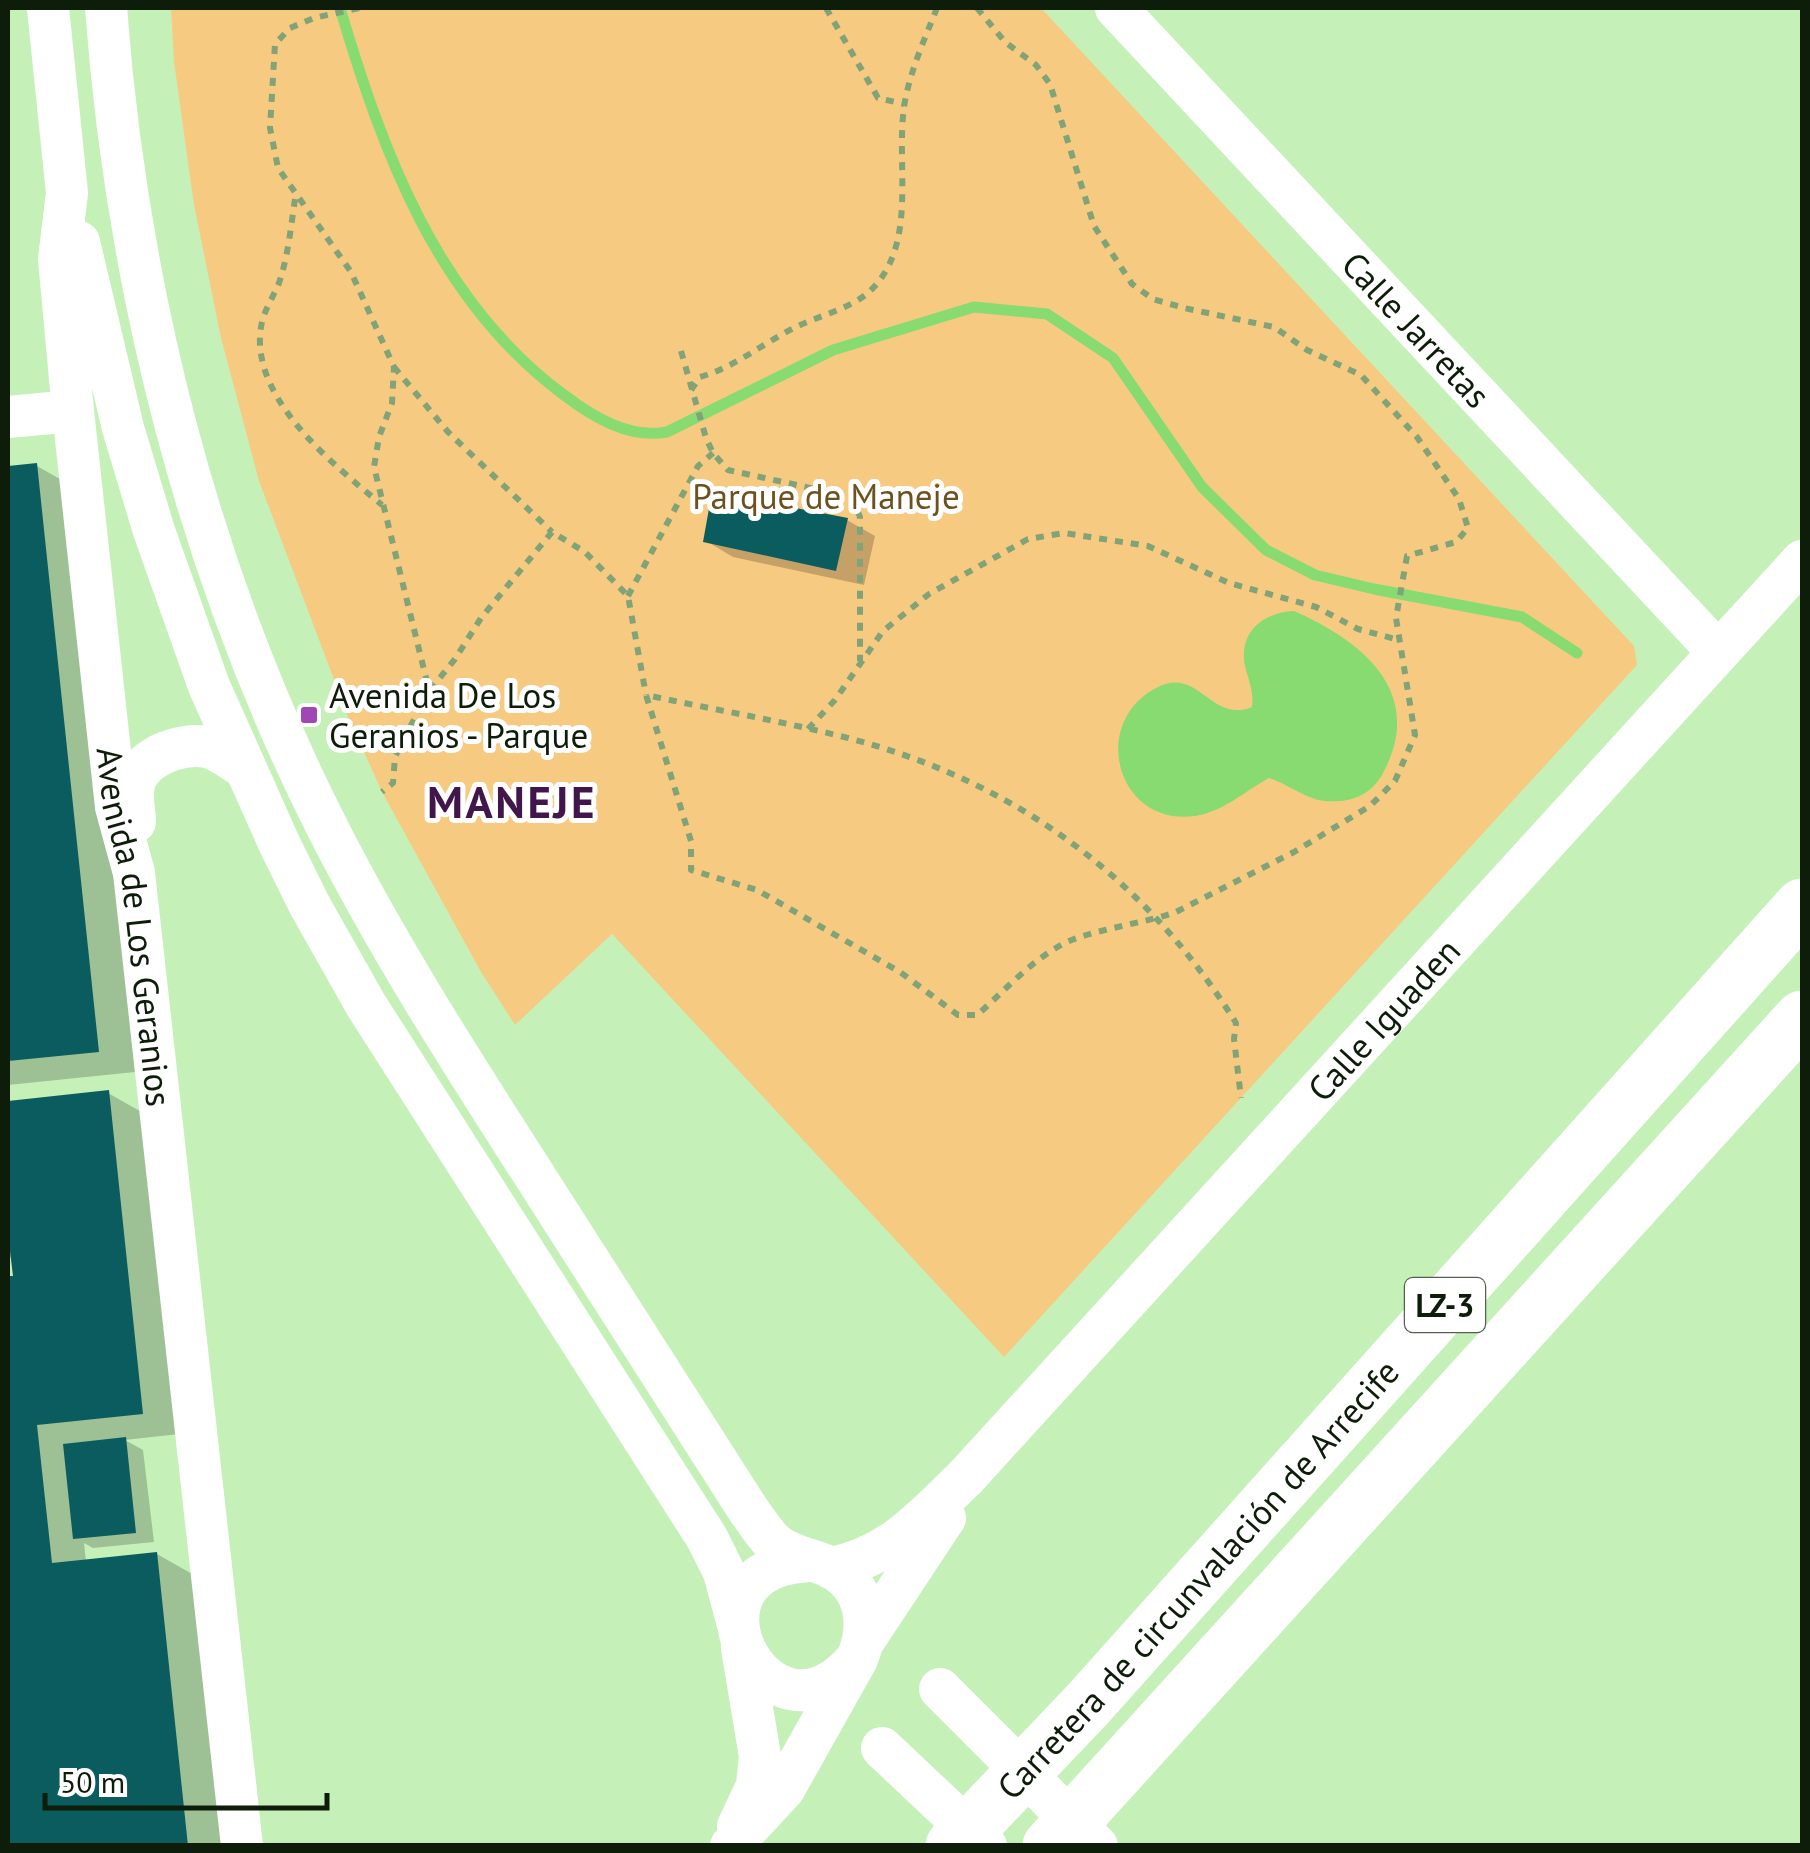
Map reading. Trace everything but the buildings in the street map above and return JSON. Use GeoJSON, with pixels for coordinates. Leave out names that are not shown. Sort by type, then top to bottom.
{"type":"FeatureCollection","features":[{"type":"Feature","properties":{"kind":"highway","name":"Carretera de circunvalación de Arrecife"},"geometry":{"type":"LineString","coordinates":[[953,1846],[1088,1704],[1802,906]]}},
{"type":"Feature","properties":{"kind":"highway","name":"Carretera de circunvalación de Arrecife"},"geometry":{"type":"LineString","coordinates":[[1050,1846],[1802,1018]]}},
{"type":"Feature","properties":{"kind":"street","name":"Avenida de Los Geranios"},"geometry":{"type":"LineString","coordinates":[[48,8],[67,193],[59,259],[73,411],[116,807],[134,873],[242,1846]]}},
{"type":"Feature","properties":{"kind":"street"},"geometry":{"type":"LineString","coordinates":[[106,8],[124,182],[173,414],[227,590],[289,746],[371,909],[477,1087],[749,1512],[775,1544],[820,1564],[848,1580],[860,1598],[866,1618],[861,1649],[843,1674],[826,1684],[786,1687],[752,1665],[740,1634],[742,1600],[753,1582],[769,1570],[789,1562],[820,1564]]}},
{"type":"Feature","properties":{"kind":"street","name":"Calle Jarretas"},"geometry":{"type":"LineString","coordinates":[[1124,10],[1718,652]]}},
{"type":"Feature","properties":{"kind":"street"},"geometry":{"type":"LineString","coordinates":[[67,193],[124,428],[154,531],[242,766],[309,904],[366,1005],[707,1538],[724,1572],[740,1634],[760,1756],[757,1786],[730,1846]]}},
{"type":"Feature","properties":{"kind":"street"},"geometry":{"type":"LineString","coordinates":[[8,417],[73,411]]}},
{"type":"Feature","properties":{"kind":"street","name":"Calle Iguaden"},"geometry":{"type":"LineString","coordinates":[[820,1564],[856,1563],[901,1539],[965,1478],[1802,561]]}},
{"type":"Feature","properties":{"kind":"street"},"geometry":{"type":"LineString","coordinates":[[134,873],[133,790],[138,772],[160,755],[182,746],[211,748],[242,766]]}},
{"type":"Feature","properties":{"kind":"street","name":"Calle Iguaden"},"geometry":{"type":"LineString","coordinates":[[730,1846],[784,1789],[861,1649],[946,1516],[965,1478]]}},
{"type":"Feature","properties":{"kind":"street"},"geometry":{"type":"LineString","coordinates":[[940,1689],[1098,1846]]}},
{"type":"Feature","properties":{"kind":"street"},"geometry":{"type":"LineString","coordinates":[[882,1748],[986,1846]]}},
{"type":"Feature","properties":{"kind":"path"},"geometry":{"type":"LineString","coordinates":[[359,8],[290,28],[276,44],[270,128],[278,168],[352,272],[394,368],[448,432],[552,532],[584,552],[628,596],[646,695],[691,841],[691,870],[758,890],[900,972],[958,1015],[977,1015],[1042,959],[1074,939],[1176,912],[1294,852],[1370,806],[1395,781],[1416,736],[1396,618],[1407,556],[1456,542],[1468,528],[1460,499],[1417,437],[1361,376],[1307,350],[1274,327],[1153,299],[1132,284],[1094,226],[1050,84],[1036,65],[1005,42],[977,8]]}},
{"type":"Feature","properties":{"kind":"path"},"geometry":{"type":"LineString","coordinates":[[826,8],[878,98],[904,104]]}},
{"type":"Feature","properties":{"kind":"path"},"geometry":{"type":"LineString","coordinates":[[691,390],[700,377],[724,370],[793,328],[866,296],[882,279],[894,255],[900,222],[904,104],[915,62],[937,8]]}},
{"type":"Feature","properties":{"kind":"path"},"geometry":{"type":"LineString","coordinates":[[296,198],[280,280],[263,318],[263,361],[282,405],[317,450],[382,506]]}},
{"type":"Feature","properties":{"kind":"path"},"geometry":{"type":"LineString","coordinates":[[681,351],[712,454],[728,470],[852,498],[860,517],[860,662]]}},
{"type":"Feature","properties":{"kind":"path"},"geometry":{"type":"LineString","coordinates":[[394,368],[392,402],[374,467],[429,690]]}},
{"type":"Feature","properties":{"kind":"path"},"geometry":{"type":"LineString","coordinates":[[628,596],[698,466],[712,454]]}},
{"type":"Feature","properties":{"kind":"path"},"geometry":{"type":"LineString","coordinates":[[382,792],[392,782],[395,757],[429,690],[481,618],[552,532]]}},
{"type":"Feature","properties":{"kind":"path"},"geometry":{"type":"LineString","coordinates":[[807,730],[835,700],[883,631],[929,594],[1028,539],[1064,533],[1148,546],[1228,582],[1316,606],[1358,629],[1399,640]]}},
{"type":"Feature","properties":{"kind":"path"},"geometry":{"type":"LineString","coordinates":[[646,695],[840,736],[902,755],[950,772],[1011,801],[1072,841],[1130,890],[1212,984],[1236,1024],[1234,1039],[1241,1098]]}},
{"type":"Feature","properties":{"kind":"green space","name":"Parque de Maneje"},"geometry":{"type":"Polygon","coordinates":[[[171,8],[1041,8],[1634,646],[1637,665],[1004,1357],[612,934],[515,1025],[481,972],[382,792],[347,714],[259,481],[221,338],[194,205],[174,62],[171,8]]]}},
{"type":"Feature","properties":{"kind":"shaded area"},"geometry":{"type":"Polygon","coordinates":[[[1294,611],[1343,638],[1364,655],[1381,674],[1392,695],[1397,718],[1394,744],[1378,781],[1359,796],[1343,801],[1318,800],[1269,778],[1205,814],[1168,815],[1147,806],[1131,790],[1121,769],[1118,747],[1123,724],[1135,704],[1156,688],[1171,683],[1194,688],[1225,708],[1252,707],[1244,659],[1249,634],[1268,617],[1294,611]]]}},
{"type":"Feature","properties":{"kind":"waterway"},"geometry":{"type":"LineString","coordinates":[[340,8],[396,169],[420,221],[449,269],[481,315],[520,357],[564,395],[599,418],[639,432],[667,432],[833,350],[974,307],[1047,314],[1113,358],[1202,487],[1266,550],[1315,575],[1522,617],[1577,653]]}},
{"type":"Feature","properties":{"kind":"place","name":"Avenida De Los Geranios - Parque"},"geometry":{"type":"Point","coordinates":[309,715]}},
{"type":"Feature","properties":{"kind":"district","name":"MANEJE"},"geometry":{"type":"Point","coordinates":[512,801]}}]}
